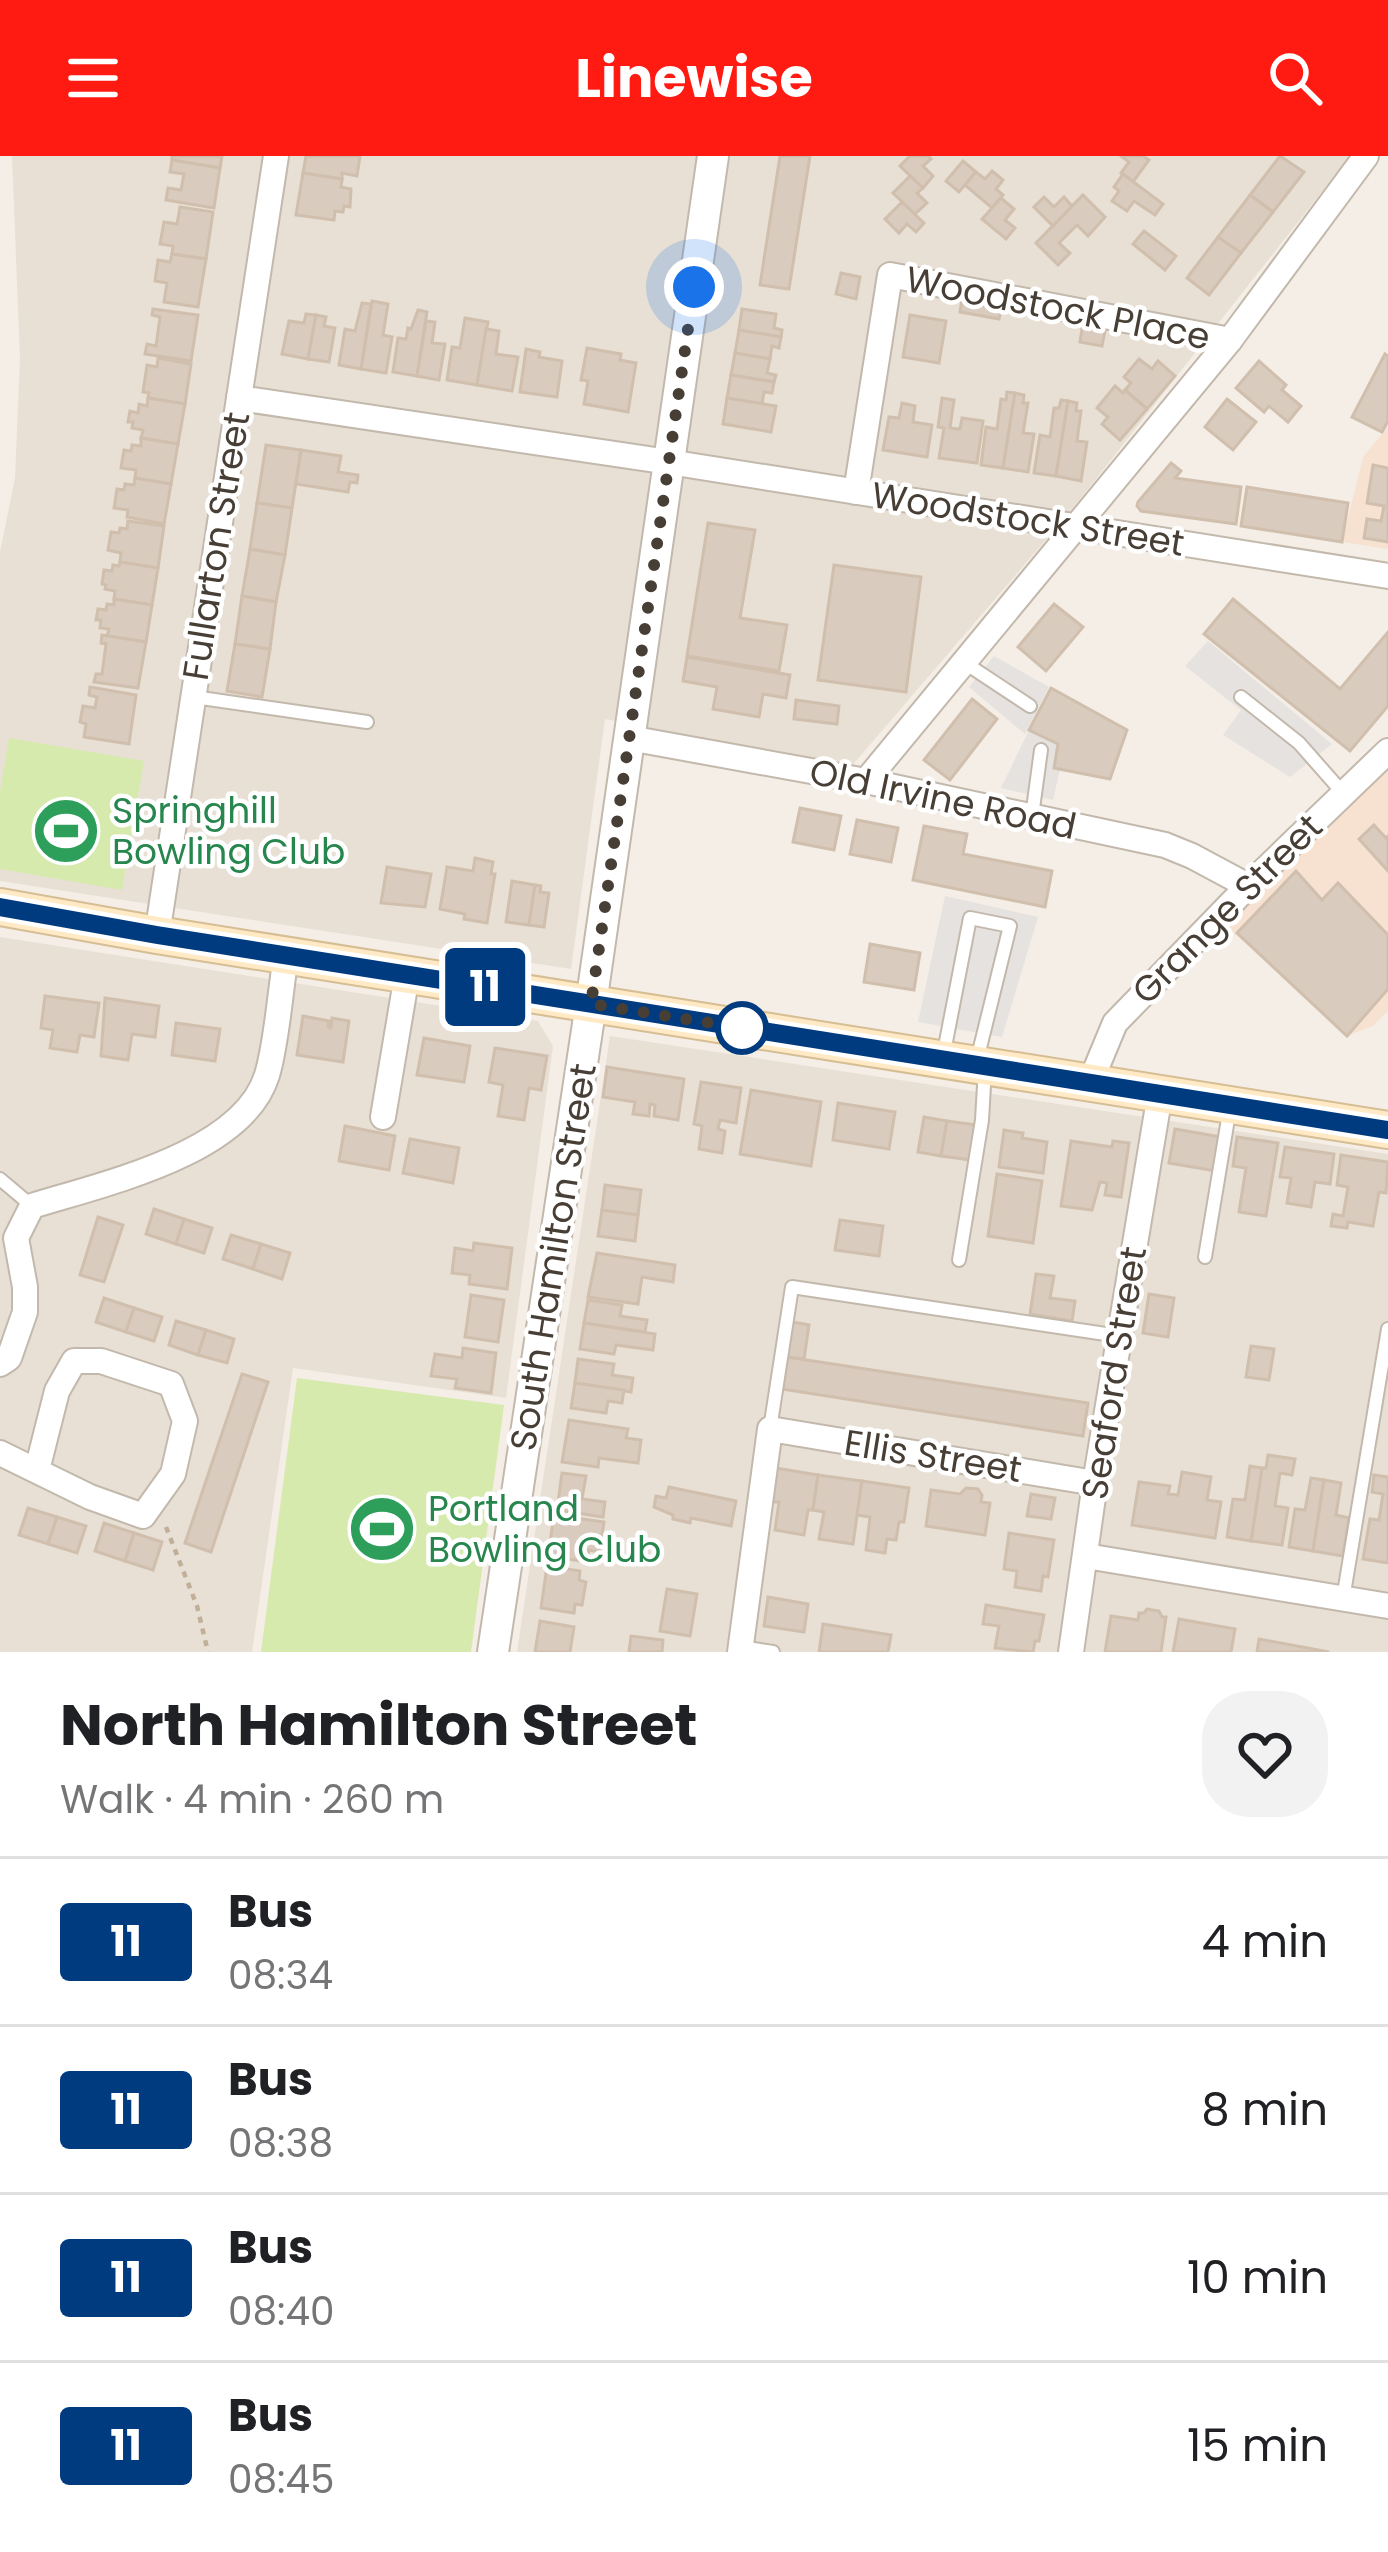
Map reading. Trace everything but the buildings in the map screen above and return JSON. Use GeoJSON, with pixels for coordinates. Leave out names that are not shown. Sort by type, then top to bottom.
{"type":"FeatureCollection","features":[{"type":"Feature","properties":{"kind":"main road"},"geometry":{"type":"LineString","coordinates":[[0,907],[1388,1130]]}},
{"type":"Feature","properties":{"kind":"street","name":"Fullarton Street"},"geometry":{"type":"LineString","coordinates":[[157,935],[275,156]]}},
{"type":"Feature","properties":{"kind":"street","name":"South Hamilton Street"},"geometry":{"type":"LineString","coordinates":[[493,1652],[713,156]]}},
{"type":"Feature","properties":{"kind":"street"},"geometry":{"type":"LineString","coordinates":[[866,781],[1230,340],[1366,156]]}},
{"type":"Feature","properties":{"kind":"street","name":"Woodstock Place"},"geometry":{"type":"LineString","coordinates":[[856,492],[890,274],[1230,340]]}},
{"type":"Feature","properties":{"kind":"street","name":"Woodstock Street"},"geometry":{"type":"LineString","coordinates":[[239,398],[1388,576]]}},
{"type":"Feature","properties":{"kind":"street","name":"Old Irvine Road"},"geometry":{"type":"LineString","coordinates":[[629,738],[866,781],[1165,845],[1248,886]]}},
{"type":"Feature","properties":{"kind":"street","name":"Grange Street"},"geometry":{"type":"LineString","coordinates":[[1090,1083],[1115,1023],[1388,751]]}},
{"type":"Feature","properties":{"kind":"street"},"geometry":{"type":"LineString","coordinates":[[0,1364],[9,1358],[25,1312],[16,1238],[32,1205],[162,1166],[241,1120],[266,1078],[286,956]]}},
{"type":"Feature","properties":{"kind":"street"},"geometry":{"type":"LineString","coordinates":[[383,1117],[407,975]]}},
{"type":"Feature","properties":{"kind":"street","name":"Seaford Street"},"geometry":{"type":"LineString","coordinates":[[1071,1652],[1160,1094]]}},
{"type":"Feature","properties":{"kind":"street"},"geometry":{"type":"LineString","coordinates":[[0,1453],[90,1498],[143,1516],[173,1474],[185,1421],[171,1384],[101,1361],[74,1361],[57,1391],[37,1470]]}},
{"type":"Feature","properties":{"kind":"street"},"geometry":{"type":"LineString","coordinates":[[741,1650],[770,1429]]}},
{"type":"Feature","properties":{"kind":"street","name":"Ellis Street"},"geometry":{"type":"LineString","coordinates":[[770,1429],[1095,1483]]}},
{"type":"Feature","properties":{"kind":"street"},"geometry":{"type":"LineString","coordinates":[[1086,1556],[1388,1606]]}},
{"type":"Feature","properties":{"kind":"lane"},"geometry":{"type":"LineString","coordinates":[[964,662],[1030,706]]}},
{"type":"Feature","properties":{"kind":"lane"},"geometry":{"type":"LineString","coordinates":[[193,697],[367,722]]}},
{"type":"Feature","properties":{"kind":"lane"},"geometry":{"type":"LineString","coordinates":[[1240,697],[1299,743],[1343,793]]}},
{"type":"Feature","properties":{"kind":"lane"},"geometry":{"type":"LineString","coordinates":[[1032,816],[1040,750]]}},
{"type":"Feature","properties":{"kind":"lane"},"geometry":{"type":"LineString","coordinates":[[959,1260],[982,1120],[968,1064],[970,918],[1010,926],[968,1064]]}},
{"type":"Feature","properties":{"kind":"lane"},"geometry":{"type":"LineString","coordinates":[[1204,1258],[1230,1106]]}},
{"type":"Feature","properties":{"kind":"lane"},"geometry":{"type":"LineString","coordinates":[[0,1178],[32,1205]]}},
{"type":"Feature","properties":{"kind":"lane"},"geometry":{"type":"LineString","coordinates":[[770,1429],[792,1287],[1119,1336]]}},
{"type":"Feature","properties":{"kind":"lane"},"geometry":{"type":"LineString","coordinates":[[1343,1599],[1388,1329]]}},
{"type":"Feature","properties":{"kind":"lane"},"geometry":{"type":"LineString","coordinates":[[741,1650],[773,1652]]}},
{"type":"Feature","properties":{"kind":"path"},"geometry":{"type":"LineString","coordinates":[[155,1499],[197,1606],[208,1652]]}},
{"type":"Feature","properties":{"kind":"shaded area"},"geometry":{"type":"Polygon","coordinates":[[[12,156],[1350,156],[1073,508],[850,768],[605,719],[571,969],[0,881],[0,552],[15,478],[20,359],[12,156]]]}},
{"type":"Feature","properties":{"kind":"shaded area"},"geometry":{"type":"Polygon","coordinates":[[[1388,427],[1388,549],[1342,542],[1363,457],[1388,427]]]}},
{"type":"Feature","properties":{"kind":"shaded area"},"geometry":{"type":"Polygon","coordinates":[[[1208,641],[1332,744],[1290,777],[1223,735],[1241,710],[1185,666],[1208,641]]]}},
{"type":"Feature","properties":{"kind":"shaded area"},"geometry":{"type":"Polygon","coordinates":[[[994,656],[1049,687],[1025,734],[969,687],[994,656]]]}},
{"type":"Feature","properties":{"kind":"shaded area"},"geometry":{"type":"Polygon","coordinates":[[[1029,730],[1058,744],[1054,767],[1060,769],[1053,800],[1001,788],[1029,730]]]}},
{"type":"Feature","properties":{"kind":"shaded area"},"geometry":{"type":"Polygon","coordinates":[[[1388,770],[1388,1011],[1373,1026],[1347,1036],[1224,924],[1388,770]]]}},
{"type":"Feature","properties":{"kind":"shaded area"},"geometry":{"type":"Polygon","coordinates":[[[945,896],[1038,917],[1002,1037],[918,1022],[945,896]]]}},
{"type":"Feature","properties":{"kind":"shaded area"},"geometry":{"type":"Polygon","coordinates":[[[0,937],[538,1021],[553,1046],[506,1398],[293,1368],[252,1652],[0,1652],[0,937]]]}},
{"type":"Feature","properties":{"kind":"shaded area"},"geometry":{"type":"Polygon","coordinates":[[[610,1036],[1388,1154],[1388,1652],[517,1652],[610,1036]]]}},
{"type":"Feature","properties":{"kind":"green space","name":"Springhill Bowling Club"},"geometry":{"type":"Polygon","coordinates":[[[9,738],[144,761],[122,890],[0,869],[0,792],[9,738]]]}},
{"type":"Feature","properties":{"kind":"green space","name":"Portland Bowling Club"},"geometry":{"type":"Polygon","coordinates":[[[297,1378],[504,1405],[471,1652],[261,1652],[297,1378]]]}},
{"type":"Feature","properties":{"kind":"bus line","name":"11"},"geometry":{"type":"LineString","coordinates":[[0,907],[1388,1130]]}},
{"type":"Feature","properties":{"kind":"place","name":"Springhill Bowling Club"},"geometry":{"type":"Point","coordinates":[66,831]}},
{"type":"Feature","properties":{"kind":"place","name":"Portland Bowling Club"},"geometry":{"type":"Point","coordinates":[382,1529]}},
{"type":"Feature","properties":{"kind":"route"},"geometry":{"type":"LineString","coordinates":[[694,287],[591,1004],[742,1028]]}}]}
